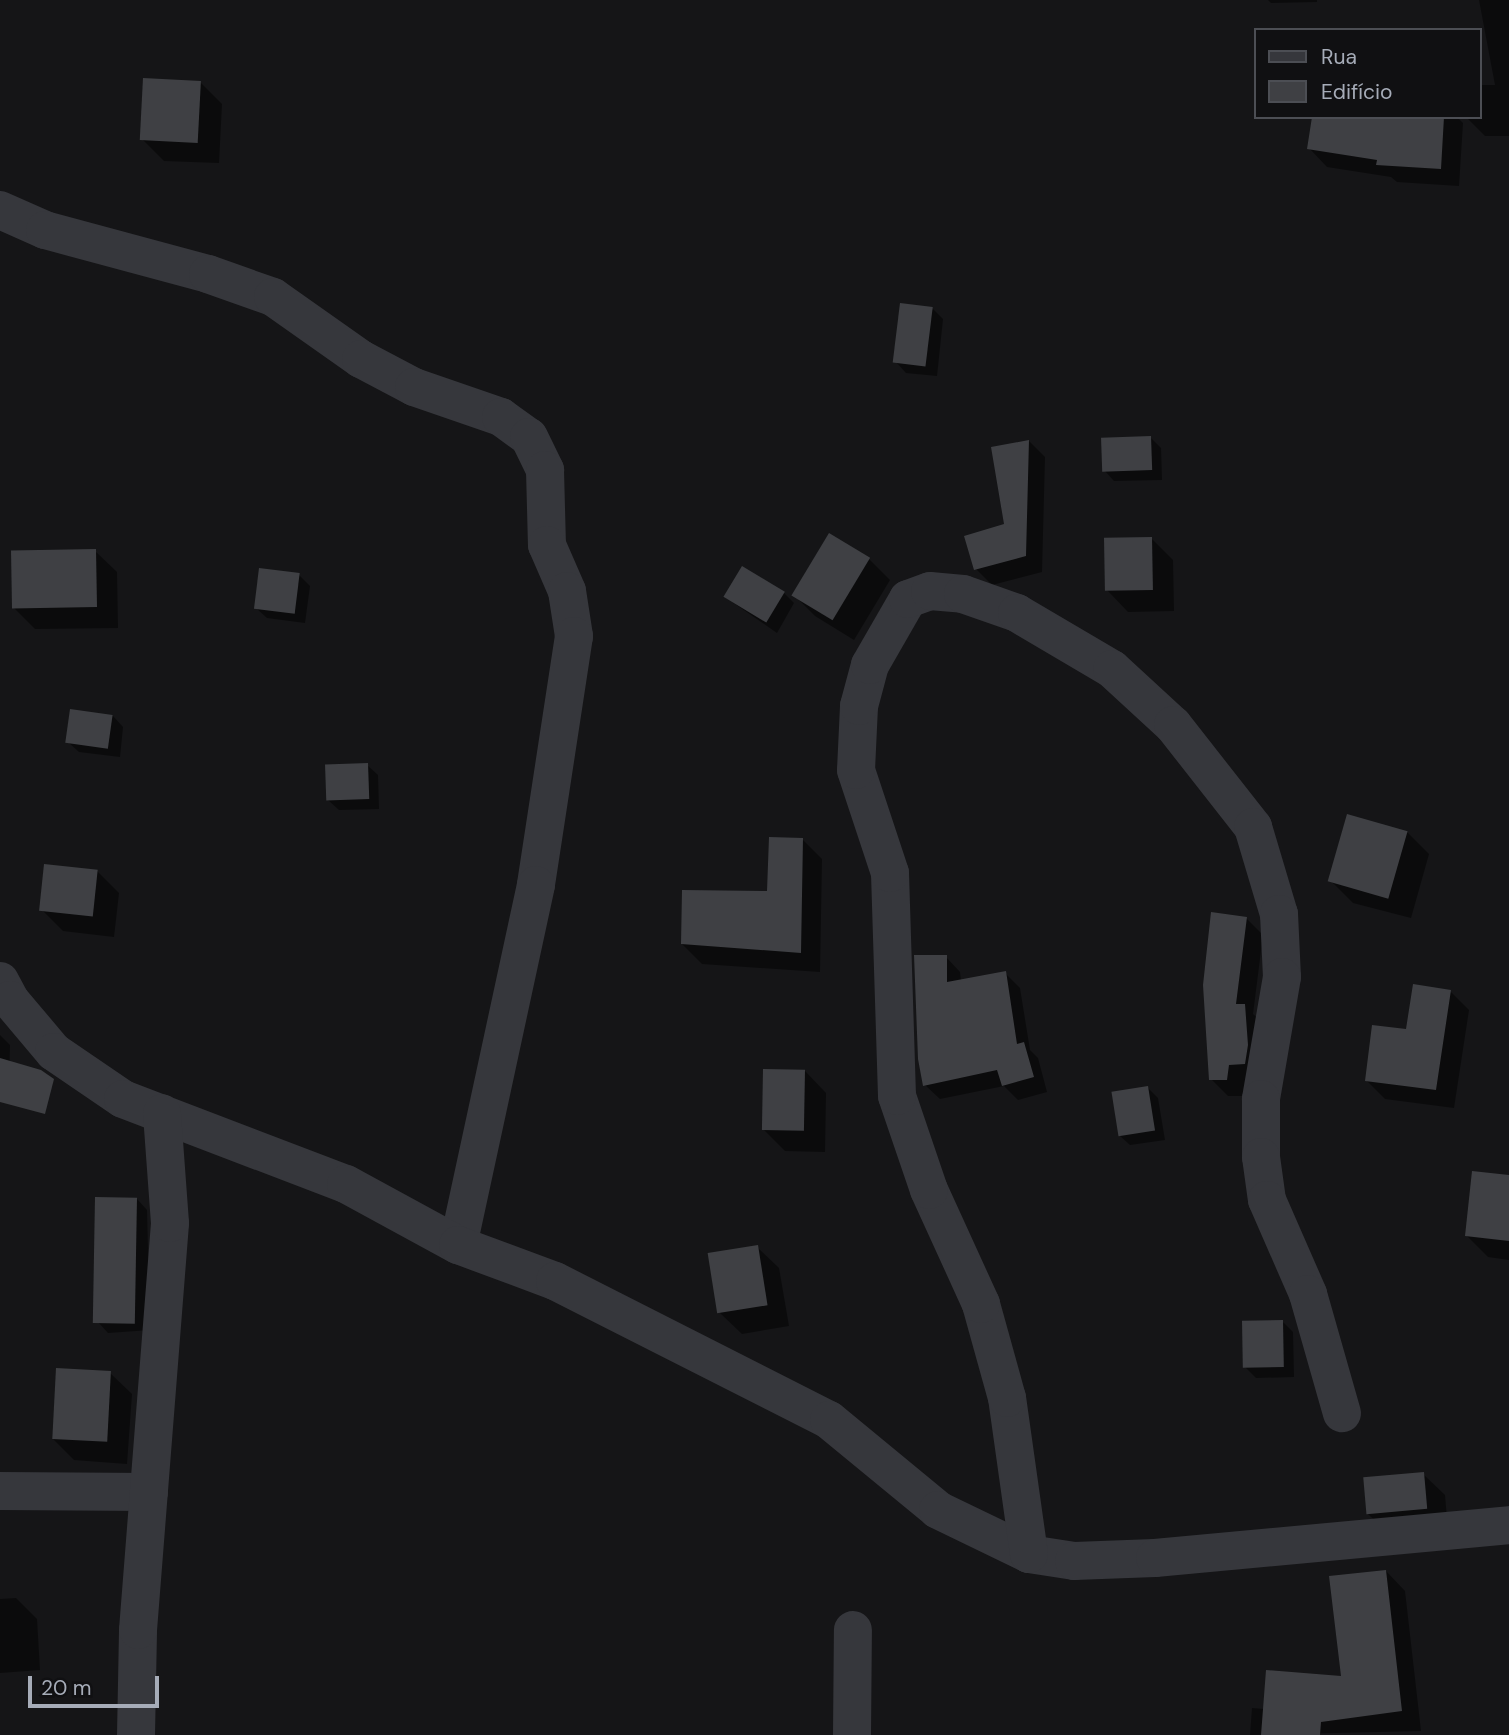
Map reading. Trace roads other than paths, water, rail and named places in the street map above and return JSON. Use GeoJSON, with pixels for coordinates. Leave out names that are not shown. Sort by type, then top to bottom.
{"type":"FeatureCollection","features":[{"type":"Feature","properties":{"kind":"street"},"geometry":{"type":"LineString","coordinates":[[0,210],[45,230],[208,274],[273,298],[360,359],[414,387],[501,417],[529,437],[545,470],[547,545],[567,592],[574,636],[536,885],[458,1245]]}},
{"type":"Feature","properties":{"kind":"street"},"geometry":{"type":"LineString","coordinates":[[1029,1554],[1007,1398],[981,1304],[929,1190],[897,1097],[892,980],[895,922],[890,873],[856,770],[859,706],[870,665],[908,599],[930,591],[964,594],[1017,613],[1112,669],[1173,724],[1253,827],[1279,914],[1282,977],[1261,1099],[1261,1157],[1267,1200],[1308,1294],[1342,1413]]}},
{"type":"Feature","properties":{"kind":"street"},"geometry":{"type":"LineString","coordinates":[[0,981],[10,1000],[54,1052],[123,1100],[346,1184],[458,1245],[555,1281],[829,1420],[938,1510],[1029,1554],[1074,1561],[1155,1558],[1509,1525]]}},
{"type":"Feature","properties":{"kind":"street"},"geometry":{"type":"LineString","coordinates":[[136,1735],[138,1630],[170,1223],[162,1113]]}},
{"type":"Feature","properties":{"kind":"street"},"geometry":{"type":"LineString","coordinates":[[0,1491],[149,1492]]}},
{"type":"Feature","properties":{"kind":"street"},"geometry":{"type":"LineString","coordinates":[[852,1735],[853,1630]]}}]}
